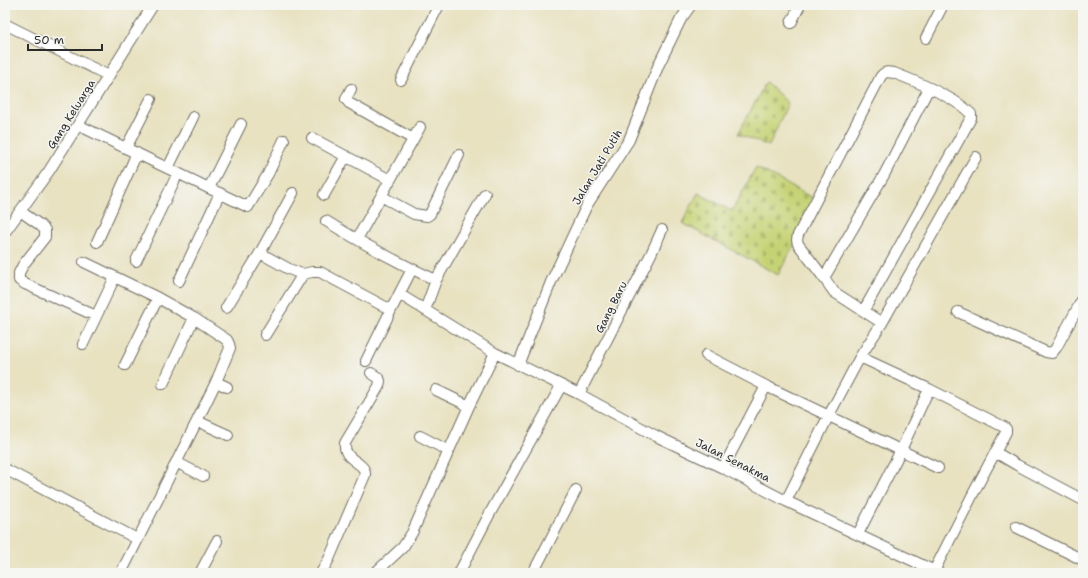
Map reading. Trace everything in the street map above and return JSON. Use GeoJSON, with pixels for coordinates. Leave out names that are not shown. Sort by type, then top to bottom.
{"type":"FeatureCollection","features":[{"type":"Feature","properties":{"kind":"street","name":"Gang Keluarga"},"geometry":{"type":"LineString","coordinates":[[5,232],[50,171],[153,5]]}},
{"type":"Feature","properties":{"kind":"street"},"geometry":{"type":"LineString","coordinates":[[401,80],[439,5]]}},
{"type":"Feature","properties":{"kind":"street","name":"Jalan Jati Putih"},"geometry":{"type":"LineString","coordinates":[[518,365],[551,282],[586,205],[629,140],[659,64],[681,19],[691,5]]}},
{"type":"Feature","properties":{"kind":"street"},"geometry":{"type":"LineString","coordinates":[[791,23],[800,5]]}},
{"type":"Feature","properties":{"kind":"street"},"geometry":{"type":"LineString","coordinates":[[926,38],[943,5]]}},
{"type":"Feature","properties":{"kind":"street"},"geometry":{"type":"LineString","coordinates":[[5,24],[109,76]]}},
{"type":"Feature","properties":{"kind":"street"},"geometry":{"type":"LineString","coordinates":[[864,310],[971,118],[971,114],[959,104],[929,88],[894,73],[888,72],[884,72],[880,76],[798,235],[797,240],[798,244],[834,292],[882,323]]}},
{"type":"Feature","properties":{"kind":"street"},"geometry":{"type":"LineString","coordinates":[[824,278],[884,175],[929,88]]}},
{"type":"Feature","properties":{"kind":"street"},"geometry":{"type":"LineString","coordinates":[[351,89],[346,99],[349,103],[413,139]]}},
{"type":"Feature","properties":{"kind":"street"},"geometry":{"type":"LineString","coordinates":[[126,148],[151,99]]}},
{"type":"Feature","properties":{"kind":"street"},"geometry":{"type":"LineString","coordinates":[[168,168],[193,117]]}},
{"type":"Feature","properties":{"kind":"street"},"geometry":{"type":"LineString","coordinates":[[209,188],[241,124]]}},
{"type":"Feature","properties":{"kind":"street"},"geometry":{"type":"LineString","coordinates":[[78,125],[248,207],[268,174],[284,140]]}},
{"type":"Feature","properties":{"kind":"street"},"geometry":{"type":"LineString","coordinates":[[357,239],[420,127]]}},
{"type":"Feature","properties":{"kind":"street"},"geometry":{"type":"LineString","coordinates":[[312,138],[390,180]]}},
{"type":"Feature","properties":{"kind":"street"},"geometry":{"type":"LineString","coordinates":[[97,242],[137,153]]}},
{"type":"Feature","properties":{"kind":"street"},"geometry":{"type":"LineString","coordinates":[[381,196],[414,214],[427,216],[430,214],[459,155]]}},
{"type":"Feature","properties":{"kind":"street"},"geometry":{"type":"LineString","coordinates":[[324,195],[346,156]]}},
{"type":"Feature","properties":{"kind":"street"},"geometry":{"type":"LineString","coordinates":[[786,501],[860,357],[882,323],[976,157]]}},
{"type":"Feature","properties":{"kind":"street"},"geometry":{"type":"LineString","coordinates":[[136,261],[178,173]]}},
{"type":"Feature","properties":{"kind":"street"},"geometry":{"type":"LineString","coordinates":[[179,281],[220,193]]}},
{"type":"Feature","properties":{"kind":"street"},"geometry":{"type":"LineString","coordinates":[[226,308],[260,253],[293,193]]}},
{"type":"Feature","properties":{"kind":"street"},"geometry":{"type":"LineString","coordinates":[[424,310],[436,280],[485,194]]}},
{"type":"Feature","properties":{"kind":"street"},"geometry":{"type":"LineString","coordinates":[[20,211],[45,230],[45,237],[23,265],[19,273],[19,280],[96,316]]}},
{"type":"Feature","properties":{"kind":"street"},"geometry":{"type":"LineString","coordinates":[[326,221],[374,250],[436,280]]}},
{"type":"Feature","properties":{"kind":"street","name":"Gang Baru"},"geometry":{"type":"LineString","coordinates":[[580,394],[662,230]]}},
{"type":"Feature","properties":{"kind":"street"},"geometry":{"type":"LineString","coordinates":[[260,253],[289,269],[303,274],[320,272],[391,310]]}},
{"type":"Feature","properties":{"kind":"street"},"geometry":{"type":"LineString","coordinates":[[84,262],[158,298],[194,318],[227,340],[230,348],[198,421],[121,573]]}},
{"type":"Feature","properties":{"kind":"street"},"geometry":{"type":"LineString","coordinates":[[366,361],[412,269]]}},
{"type":"Feature","properties":{"kind":"street"},"geometry":{"type":"LineString","coordinates":[[265,335],[303,274]]}},
{"type":"Feature","properties":{"kind":"street"},"geometry":{"type":"LineString","coordinates":[[82,344],[115,277]]}},
{"type":"Feature","properties":{"kind":"street","name":"Jalan Senakma"},"geometry":{"type":"LineString","coordinates":[[399,294],[495,353],[518,365],[580,394],[656,436],[723,468],[786,501],[936,572]]}},
{"type":"Feature","properties":{"kind":"street"},"geometry":{"type":"LineString","coordinates":[[124,365],[158,298]]}},
{"type":"Feature","properties":{"kind":"street"},"geometry":{"type":"LineString","coordinates":[[958,312],[1046,352],[1052,353],[1083,298]]}},
{"type":"Feature","properties":{"kind":"street"},"geometry":{"type":"LineString","coordinates":[[163,384],[194,318]]}},
{"type":"Feature","properties":{"kind":"street"},"geometry":{"type":"LineString","coordinates":[[375,573],[403,547],[412,533],[495,353]]}},
{"type":"Feature","properties":{"kind":"street"},"geometry":{"type":"LineString","coordinates":[[706,355],[766,386],[938,468]]}},
{"type":"Feature","properties":{"kind":"street"},"geometry":{"type":"LineString","coordinates":[[860,357],[929,389],[1006,429],[1006,432],[936,572]]}},
{"type":"Feature","properties":{"kind":"street"},"geometry":{"type":"LineString","coordinates":[[321,573],[365,475],[365,471],[362,467],[346,454],[344,449],[345,444],[379,386],[379,378],[371,373]]}},
{"type":"Feature","properties":{"kind":"street"},"geometry":{"type":"LineString","coordinates":[[216,382],[227,387]]}},
{"type":"Feature","properties":{"kind":"street"},"geometry":{"type":"LineString","coordinates":[[459,573],[561,386]]}},
{"type":"Feature","properties":{"kind":"street"},"geometry":{"type":"LineString","coordinates":[[723,468],[766,386]]}},
{"type":"Feature","properties":{"kind":"street"},"geometry":{"type":"LineString","coordinates":[[858,534],[902,450],[929,389]]}},
{"type":"Feature","properties":{"kind":"street"},"geometry":{"type":"LineString","coordinates":[[436,390],[470,406]]}},
{"type":"Feature","properties":{"kind":"street"},"geometry":{"type":"LineString","coordinates":[[198,421],[228,435]]}},
{"type":"Feature","properties":{"kind":"street"},"geometry":{"type":"LineString","coordinates":[[420,436],[449,451]]}},
{"type":"Feature","properties":{"kind":"street"},"geometry":{"type":"LineString","coordinates":[[995,452],[1083,500]]}},
{"type":"Feature","properties":{"kind":"street"},"geometry":{"type":"LineString","coordinates":[[176,462],[202,476]]}},
{"type":"Feature","properties":{"kind":"street"},"geometry":{"type":"LineString","coordinates":[[5,469],[137,539]]}},
{"type":"Feature","properties":{"kind":"street"},"geometry":{"type":"LineString","coordinates":[[533,573],[576,490]]}},
{"type":"Feature","properties":{"kind":"street"},"geometry":{"type":"LineString","coordinates":[[1016,527],[1083,560]]}},
{"type":"Feature","properties":{"kind":"street"},"geometry":{"type":"LineString","coordinates":[[200,573],[217,541]]}},
{"type":"Feature","properties":{"kind":"green space"},"geometry":{"type":"Polygon","coordinates":[[[766,82],[788,103],[769,146],[738,134],[766,82]]]}},
{"type":"Feature","properties":{"kind":"green space"},"geometry":{"type":"Polygon","coordinates":[[[756,167],[818,201],[778,275],[682,223],[698,193],[732,211],[756,167]]]}}]}
